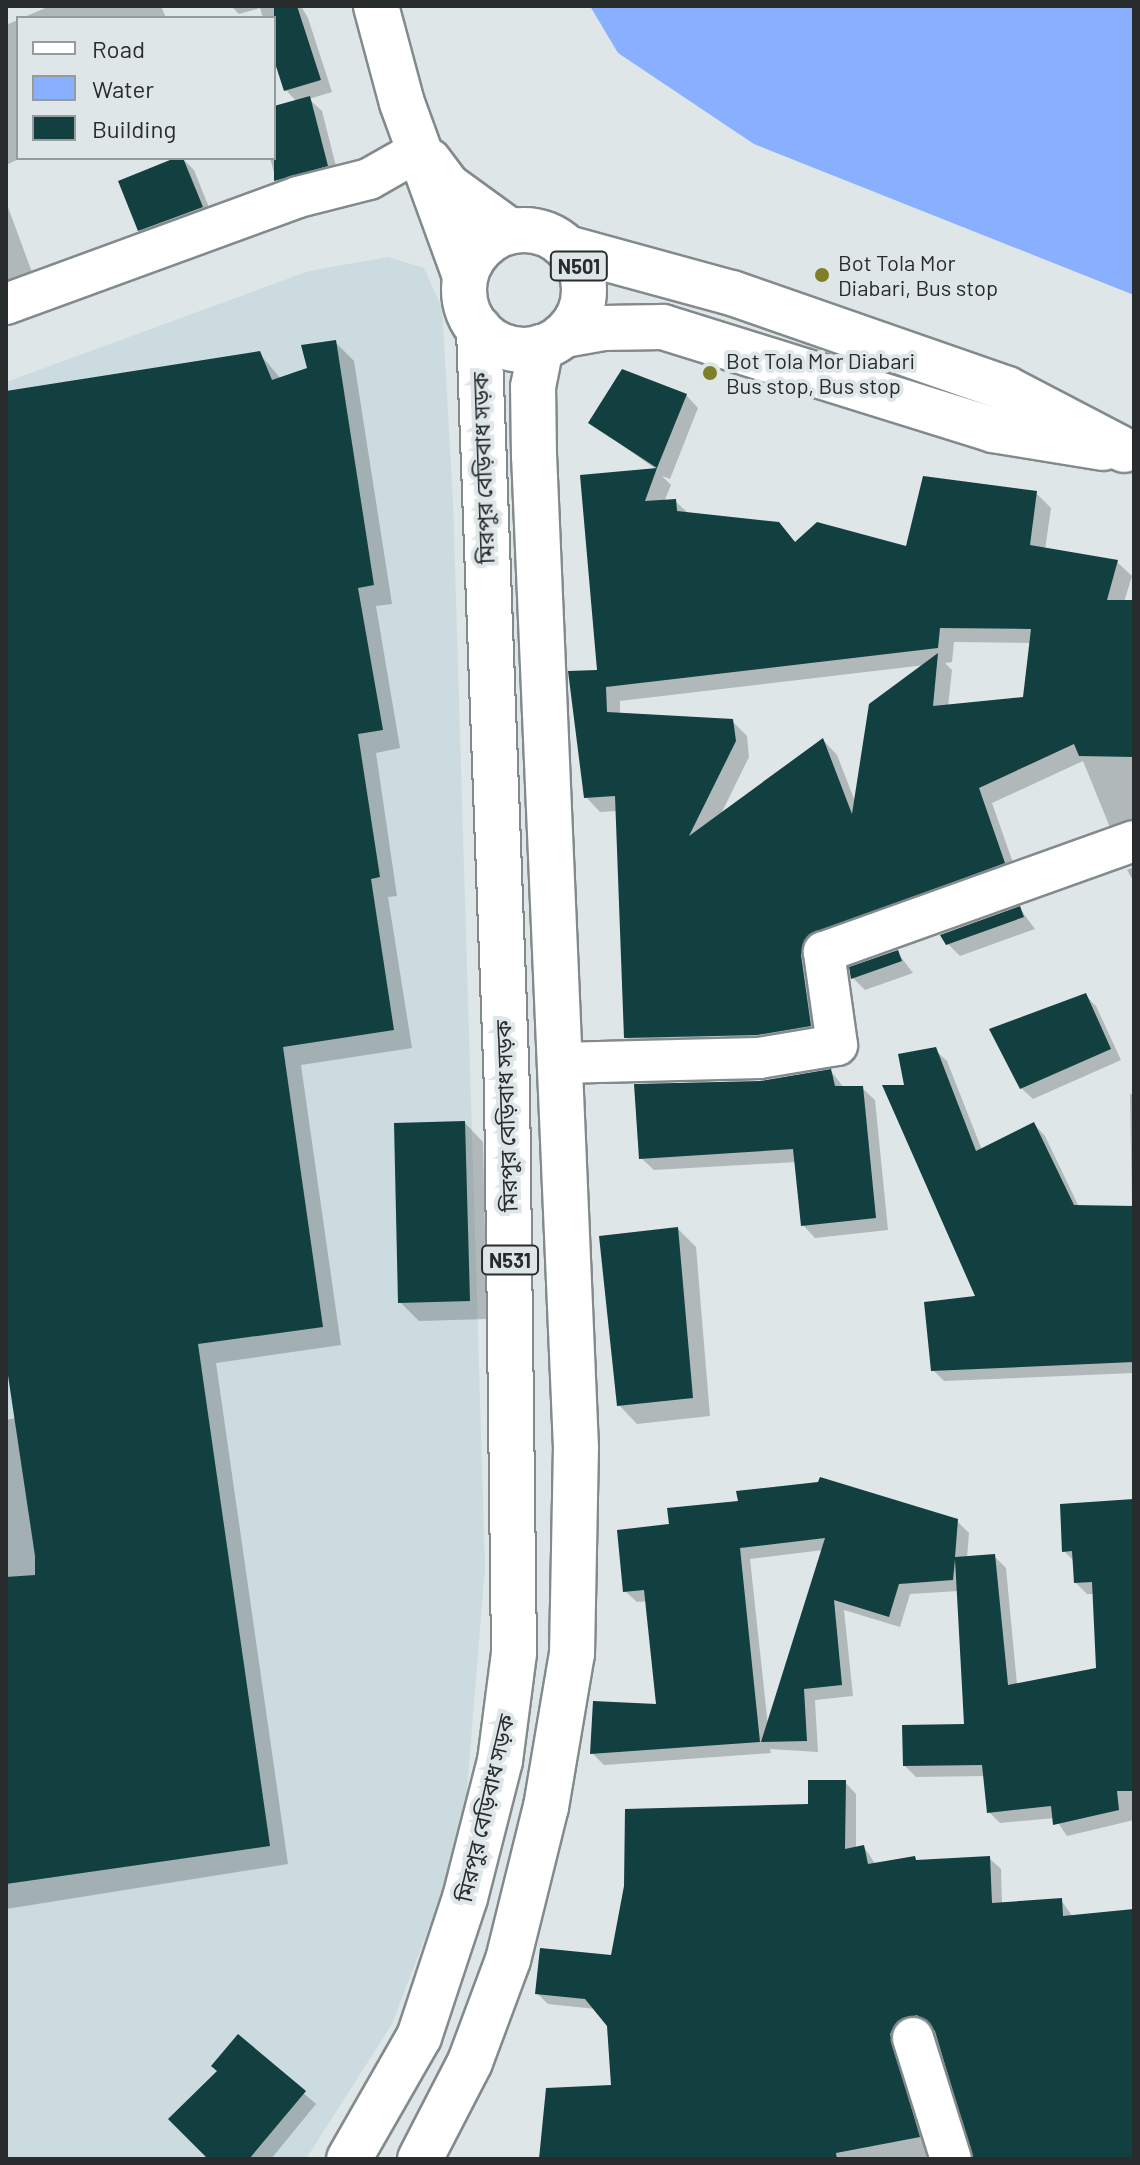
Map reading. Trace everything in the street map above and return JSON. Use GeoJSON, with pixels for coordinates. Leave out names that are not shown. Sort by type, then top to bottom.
{"type":"FeatureCollection","features":[{"type":"Feature","properties":{"kind":"highway","name":"N501"},"geometry":{"type":"LineString","coordinates":[[376,6],[420,150],[465,276],[464,296],[479,329],[510,349],[603,328],[663,327],[993,430],[1129,451]]}},
{"type":"Feature","properties":{"kind":"highway","name":"N501"},"geometry":{"type":"LineString","coordinates":[[420,150],[448,186],[510,231],[551,236],[567,248],[732,293],[1007,389],[1129,451]]}},
{"type":"Feature","properties":{"kind":"highway"},"geometry":{"type":"LineString","coordinates":[[465,276],[481,247],[510,231]]}},
{"type":"Feature","properties":{"kind":"highway","name":"N501"},"geometry":{"type":"LineString","coordinates":[[552,341],[576,319],[584,282],[567,248]]}},
{"type":"Feature","properties":{"kind":"highway","name":"মিরপুর বেড়িবাধ সড়ক"},"geometry":{"type":"LineString","coordinates":[[349,2159],[419,2037],[465,1898],[500,1761],[514,1653],[507,1089],[479,329]]}},
{"type":"Feature","properties":{"kind":"highway","name":"N531"},"geometry":{"type":"LineString","coordinates":[[425,2156],[470,2062],[508,1960],[546,1807],[572,1654],[576,1448],[533,387],[552,341]]}},
{"type":"Feature","properties":{"kind":"street"},"geometry":{"type":"LineString","coordinates":[[6,304],[298,197],[369,179],[420,150]]}},
{"type":"Feature","properties":{"kind":"street"},"geometry":{"type":"LineString","coordinates":[[369,179],[422,189],[438,202]]}},
{"type":"Feature","properties":{"kind":"street"},"geometry":{"type":"LineString","coordinates":[[559,1063],[759,1058],[837,1045],[824,952],[1134,841]]}},
{"type":"Feature","properties":{"kind":"street"},"geometry":{"type":"LineString","coordinates":[[913,2038],[951,2159]]}},
{"type":"Feature","properties":{"kind":"shaded area"},"geometry":{"type":"Polygon","coordinates":[[[388,257],[424,268],[442,308],[453,501],[485,1567],[463,1839],[392,2024],[306,2159],[6,2159],[6,382],[309,271],[388,257]]]}},
{"type":"Feature","properties":{"kind":"water"},"geometry":{"type":"Polygon","coordinates":[[[590,6],[1134,6],[1134,295],[754,144],[618,53],[590,6]]]}},
{"type":"Feature","properties":{"kind":"building"},"geometry":{"type":"Polygon","coordinates":[[[274,6],[297,6],[321,80],[284,91],[276,66],[274,6]]]}},
{"type":"Feature","properties":{"kind":"building"},"geometry":{"type":"Polygon","coordinates":[[[310,96],[328,166],[274,181],[276,105],[310,96]]]}},
{"type":"Feature","properties":{"kind":"building"},"geometry":{"type":"Polygon","coordinates":[[[170,160],[184,160],[203,207],[138,231],[118,181],[170,160]]]}},
{"type":"Feature","properties":{"kind":"building"},"geometry":{"type":"Polygon","coordinates":[[[336,340],[374,585],[358,588],[383,730],[358,734],[380,877],[371,879],[394,1030],[283,1047],[323,1327],[198,1344],[270,1846],[6,1884],[6,1577],[35,1575],[35,1556],[6,1362],[6,391],[260,351],[272,380],[307,368],[301,345],[336,340]]]}},
{"type":"Feature","properties":{"kind":"building"},"geometry":{"type":"Polygon","coordinates":[[[622,369],[687,394],[657,468],[588,423],[622,369]]]}},
{"type":"Feature","properties":{"kind":"building"},"geometry":{"type":"Polygon","coordinates":[[[657,468],[645,501],[676,499],[677,511],[779,522],[795,542],[817,522],[906,546],[923,476],[1037,491],[1030,545],[1118,560],[1107,600],[1134,600],[1134,757],[1079,756],[1074,744],[979,788],[1005,863],[808,936],[801,955],[811,1026],[757,1035],[624,1038],[615,796],[584,798],[568,671],[597,670],[580,475],[657,468]],[[940,628],[938,648],[606,687],[607,712],[733,719],[736,741],[689,836],[823,738],[852,814],[869,704],[938,653],[933,706],[1023,697],[1031,629],[940,628]]]}},
{"type":"Feature","properties":{"kind":"building"},"geometry":{"type":"Polygon","coordinates":[[[1020,906],[1024,917],[946,945],[940,935],[1020,906]]]}},
{"type":"Feature","properties":{"kind":"building"},"geometry":{"type":"Polygon","coordinates":[[[898,950],[902,961],[851,979],[849,967],[898,950]]]}},
{"type":"Feature","properties":{"kind":"building"},"geometry":{"type":"Polygon","coordinates":[[[1086,993],[1111,1049],[1020,1089],[989,1029],[1086,993]]]}},
{"type":"Feature","properties":{"kind":"building"},"geometry":{"type":"Polygon","coordinates":[[[936,1047],[976,1151],[1034,1122],[1074,1205],[1134,1206],[1134,1362],[931,1371],[924,1302],[975,1296],[882,1085],[904,1085],[898,1054],[936,1047]]]}},
{"type":"Feature","properties":{"kind":"building"},"geometry":{"type":"Polygon","coordinates":[[[831,1069],[835,1086],[863,1086],[876,1218],[801,1226],[793,1149],[639,1159],[634,1084],[760,1081],[831,1069]]]}},
{"type":"Feature","properties":{"kind":"building"},"geometry":{"type":"Polygon","coordinates":[[[465,1121],[470,1301],[398,1303],[394,1123],[465,1121]]]}},
{"type":"Feature","properties":{"kind":"building"},"geometry":{"type":"Polygon","coordinates":[[[678,1227],[693,1398],[617,1406],[599,1236],[678,1227]]]}},
{"type":"Feature","properties":{"kind":"building"},"geometry":{"type":"Polygon","coordinates":[[[820,1477],[958,1519],[955,1557],[995,1554],[1008,1685],[1096,1668],[1092,1582],[1074,1583],[1072,1551],[1062,1552],[1060,1504],[1134,1499],[1134,1791],[1117,1791],[1119,1810],[1053,1825],[1051,1806],[987,1813],[982,1765],[903,1766],[902,1725],[964,1724],[955,1559],[953,1580],[899,1584],[889,1617],[834,1600],[842,1685],[804,1689],[807,1741],[761,1742],[825,1538],[740,1548],[760,1742],[590,1754],[593,1701],[656,1704],[644,1590],[623,1592],[617,1530],[669,1524],[667,1508],[738,1501],[736,1491],[818,1482],[820,1477]]]}},
{"type":"Feature","properties":{"kind":"building"},"geometry":{"type":"Polygon","coordinates":[[[808,1780],[846,1780],[845,1849],[864,1845],[868,1864],[915,1856],[916,1860],[990,1856],[992,1903],[1062,1898],[1063,1916],[1134,1909],[1134,2159],[973,2159],[935,2031],[917,2015],[897,2022],[890,2034],[920,2137],[836,2153],[837,2159],[539,2159],[546,2088],[611,2085],[607,2026],[585,1999],[535,1994],[540,1948],[611,1955],[624,1886],[625,1809],[808,1804],[808,1780]]]}},
{"type":"Feature","properties":{"kind":"building"},"geometry":{"type":"Polygon","coordinates":[[[238,2034],[306,2091],[249,2159],[208,2159],[168,2119],[217,2071],[211,2066],[238,2034]]]}},
{"type":"Feature","properties":{"kind":"place","name":"Bot Tola Mor Diabari, Bus stop"},"geometry":{"type":"Point","coordinates":[822,275]}},
{"type":"Feature","properties":{"kind":"place","name":"Bot Tola Mor Diabari Bus stop, Bus stop"},"geometry":{"type":"Point","coordinates":[710,373]}}]}
